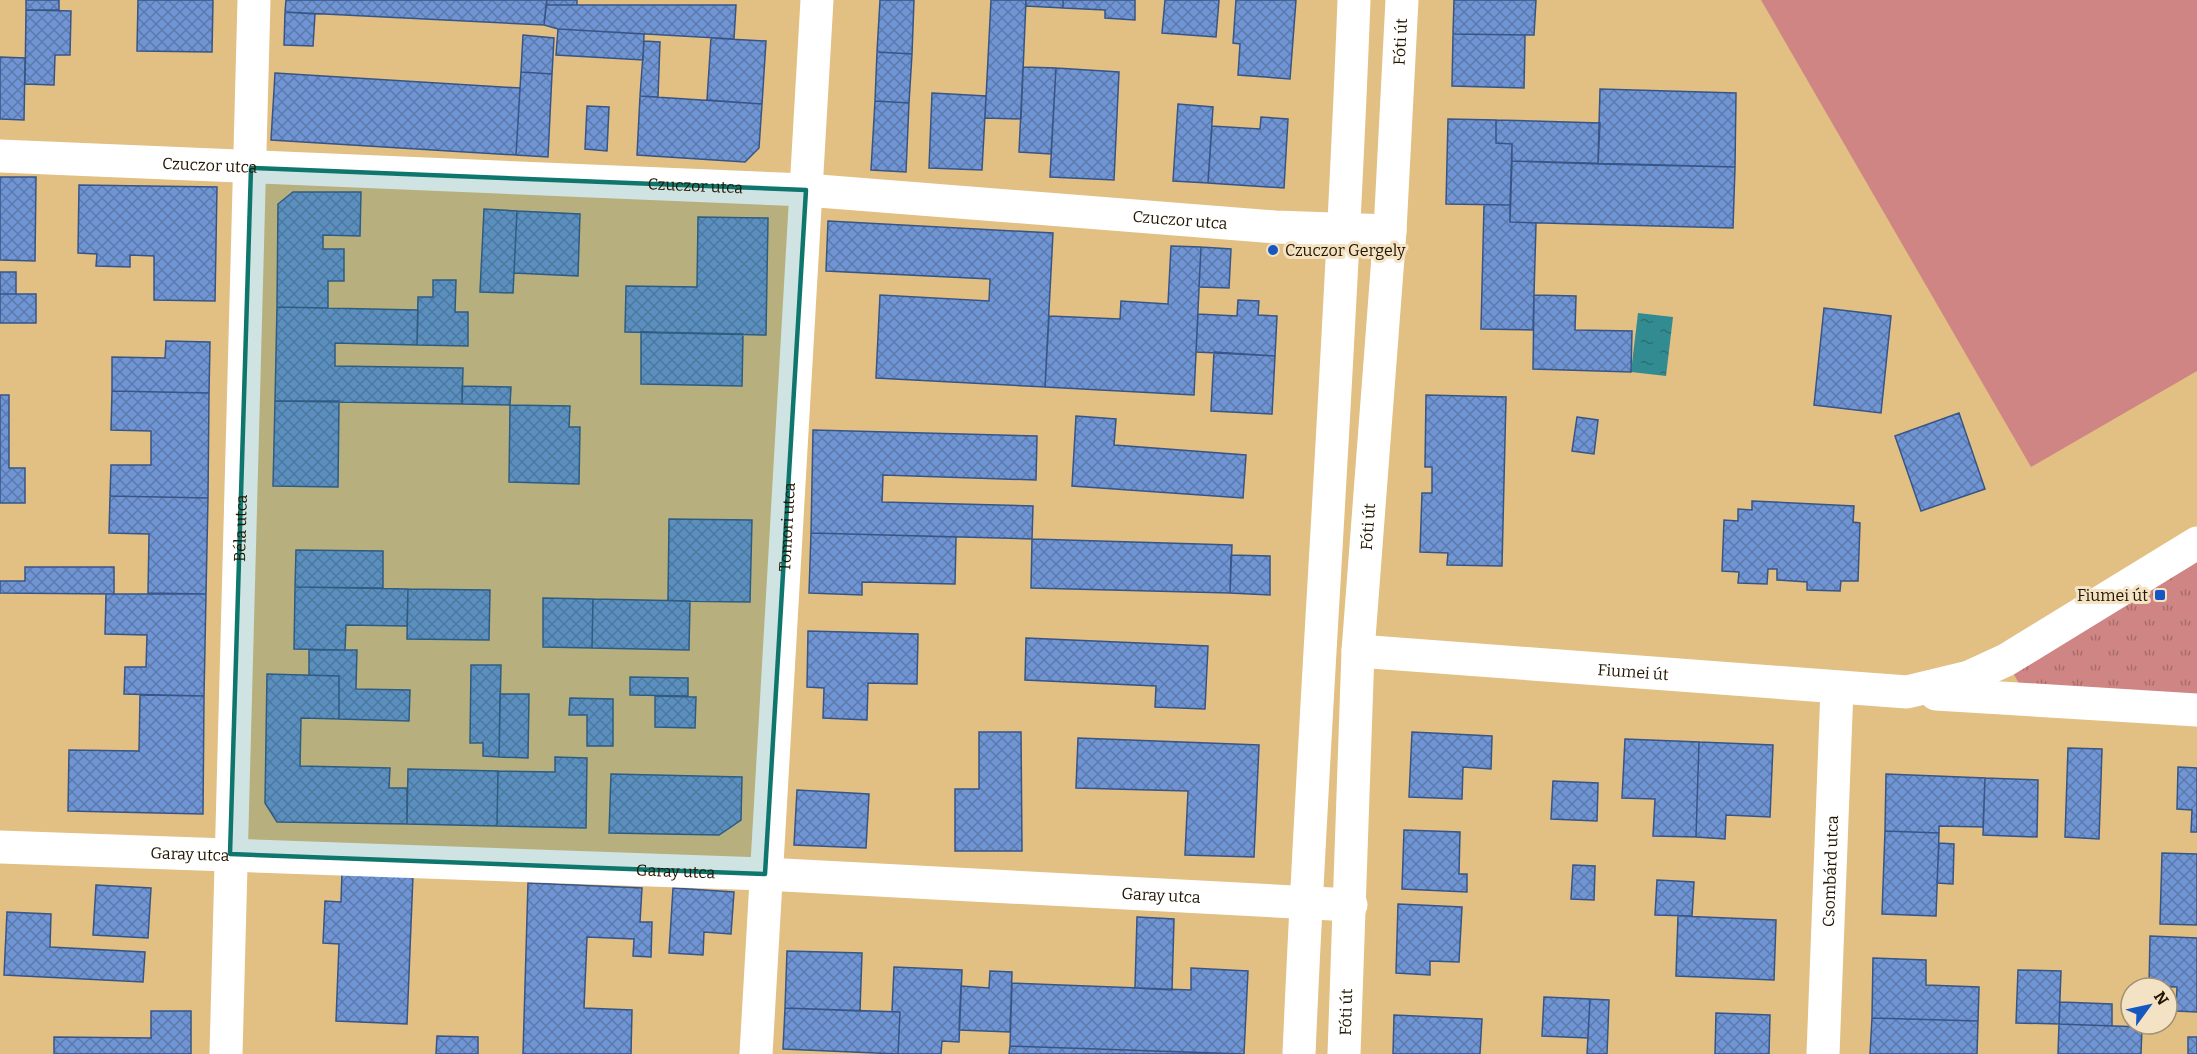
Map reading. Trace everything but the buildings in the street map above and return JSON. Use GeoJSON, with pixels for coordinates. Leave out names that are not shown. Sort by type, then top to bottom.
{"type":"FeatureCollection","features":[{"type":"Feature","properties":{"kind":"street","name":"Béla utca"},"geometry":{"type":"LineString","coordinates":[[226,1054],[254,0]]}},
{"type":"Feature","properties":{"kind":"street","name":"Tomori utca"},"geometry":{"type":"LineString","coordinates":[[756,1054],[817,0]]}},
{"type":"Feature","properties":{"kind":"street"},"geometry":{"type":"LineString","coordinates":[[1299,1054],[1305,902],[1346,230],[1354,0]]}},
{"type":"Feature","properties":{"kind":"street","name":"Fóti út"},"geometry":{"type":"LineString","coordinates":[[1344,1054],[1351,905],[1358,651],[1390,231],[1402,0]]}},
{"type":"Feature","properties":{"kind":"street","name":"Czuczor utca"},"geometry":{"type":"LineString","coordinates":[[0,156],[806,190],[1346,230],[1390,231]]}},
{"type":"Feature","properties":{"kind":"street","name":"Fiumei út"},"geometry":{"type":"LineString","coordinates":[[1907,692],[1969,677],[2006,660],[2197,543]]}},
{"type":"Feature","properties":{"kind":"street","name":"Fiumei út"},"geometry":{"type":"LineString","coordinates":[[1358,651],[1837,688],[2197,710]]}},
{"type":"Feature","properties":{"kind":"street","name":"Csombárd utca"},"geometry":{"type":"LineString","coordinates":[[1823,1054],[1837,688]]}},
{"type":"Feature","properties":{"kind":"street","name":"Garay utca"},"geometry":{"type":"LineString","coordinates":[[0,848],[230,854],[765,874],[1351,905]]}},
{"type":"Feature","properties":{"kind":"highlighted area"},"geometry":{"type":"Polygon","coordinates":[[[251,168],[806,190],[765,874],[230,854],[251,168]]]}},
{"type":"Feature","properties":{"kind":"green space"},"geometry":{"type":"Polygon","coordinates":[[[1761,0],[2197,0],[2197,371],[2031,467],[1761,0]]]}},
{"type":"Feature","properties":{"kind":"green space"},"geometry":{"type":"Polygon","coordinates":[[[2197,543],[2197,710],[2028,700],[2006,660],[2197,543]]]}},
{"type":"Feature","properties":{"kind":"water"},"geometry":{"type":"Polygon","coordinates":[[[1638,313],[1673,317],[1666,376],[1631,372],[1638,313]]]}},
{"type":"Feature","properties":{"kind":"place","name":"Czuczor Gergely"},"geometry":{"type":"Point","coordinates":[1273,250]}},
{"type":"Feature","properties":{"kind":"place","name":"Fiumei út"},"geometry":{"type":"Point","coordinates":[2160,595]}}]}
